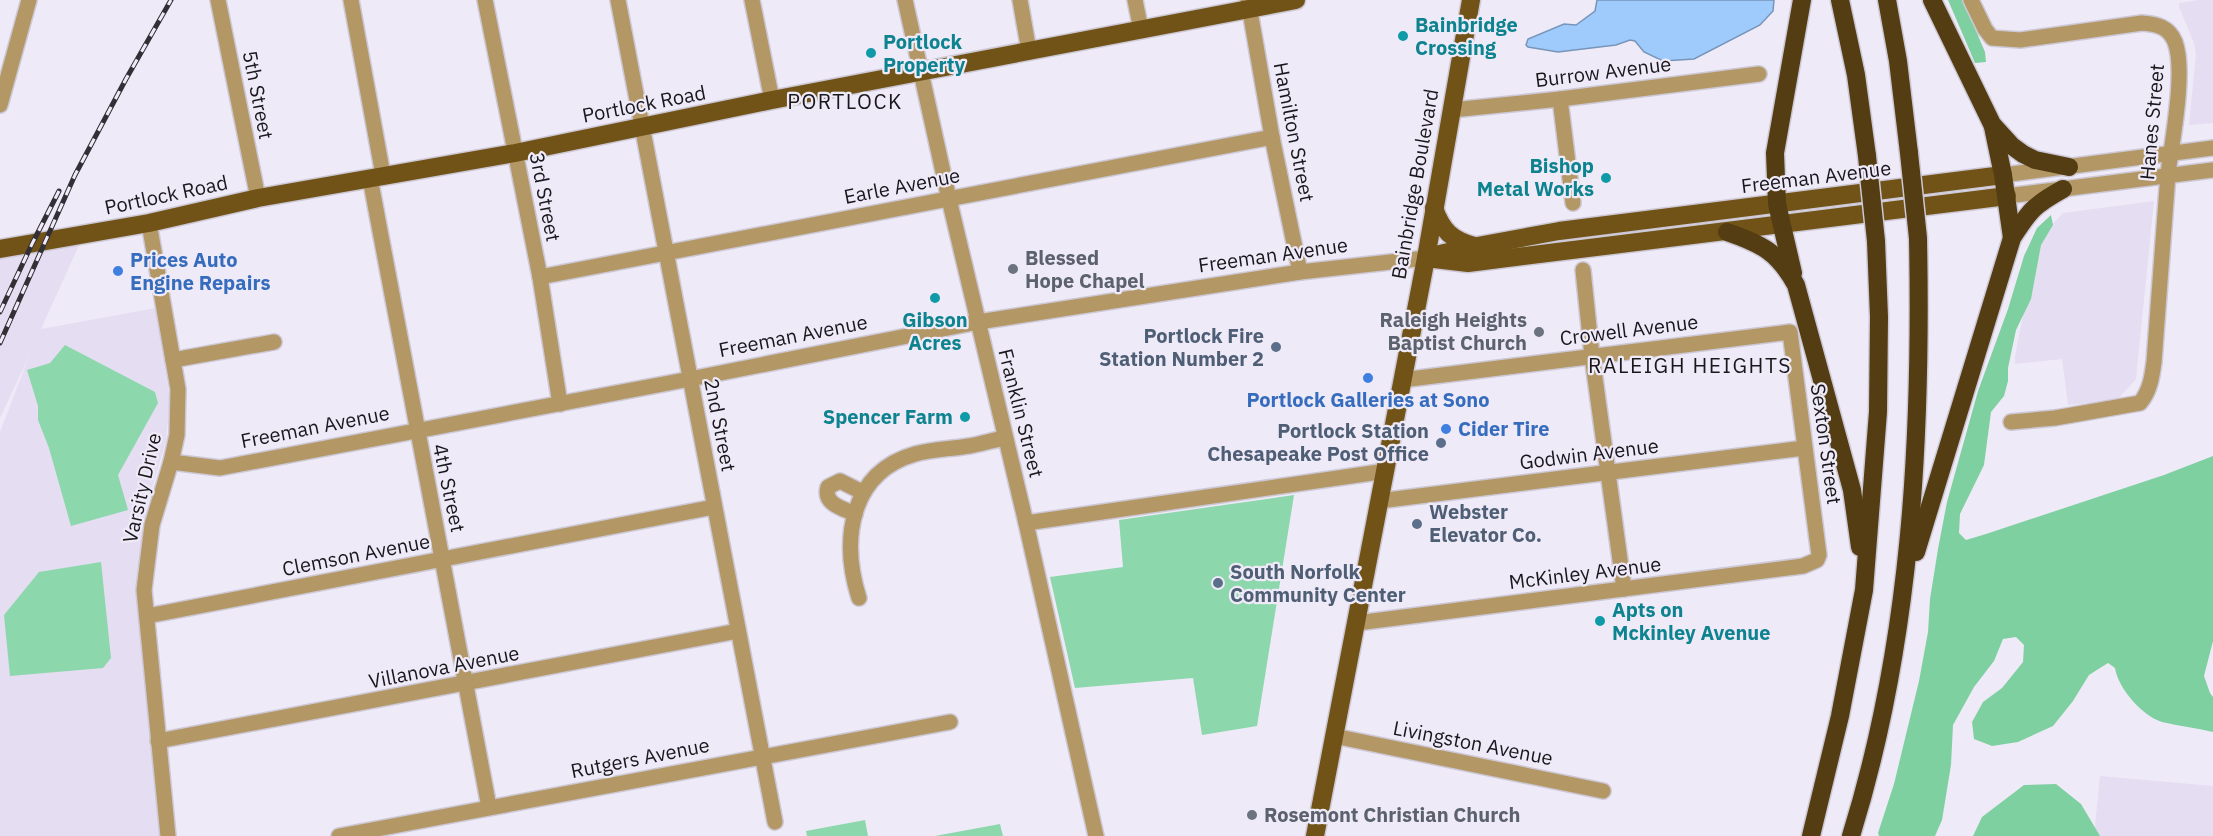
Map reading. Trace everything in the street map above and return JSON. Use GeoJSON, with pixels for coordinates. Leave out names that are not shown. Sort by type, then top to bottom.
{"type":"FeatureCollection","features":[{"type":"Feature","properties":{"kind":"highway"},"geometry":{"type":"LineString","coordinates":[[1802,0],[1778,128],[1775,153],[1777,204],[1796,285],[1852,490],[1859,534],[1860,609]]}},
{"type":"Feature","properties":{"kind":"highway"},"geometry":{"type":"LineString","coordinates":[[1810,836],[1840,716],[1860,609],[1870,527],[1878,412],[1879,329],[1876,241],[1856,75],[1840,0]]}},
{"type":"Feature","properties":{"kind":"highway"},"geometry":{"type":"LineString","coordinates":[[1851,836],[1865,788],[1887,689],[1904,591],[1915,469],[1918,402],[1918,238],[1910,153],[1898,61],[1887,0]]}},
{"type":"Feature","properties":{"kind":"highway"},"geometry":{"type":"LineString","coordinates":[[1932,0],[1992,124],[2004,175],[2012,238]]}},
{"type":"Feature","properties":{"kind":"highway"},"geometry":{"type":"LineString","coordinates":[[1992,124],[2012,146],[2023,154],[2069,167]]}},
{"type":"Feature","properties":{"kind":"highway"},"geometry":{"type":"LineString","coordinates":[[1904,591],[2012,238],[2027,214],[2038,203],[2063,189]]}},
{"type":"Feature","properties":{"kind":"highway"},"geometry":{"type":"LineString","coordinates":[[1727,232],[1765,247],[1779,259],[1796,285]]}},
{"type":"Feature","properties":{"kind":"main road","name":"Portlock Road"},"geometry":{"type":"LineString","coordinates":[[0,249],[149,223],[258,198],[514,153],[772,100],[920,74],[1141,30],[1249,4],[1296,0]]}},
{"type":"Feature","properties":{"kind":"main road","name":"Bainbridge Boulevard"},"geometry":{"type":"LineString","coordinates":[[1315,836],[1426,258],[1471,0]]}},
{"type":"Feature","properties":{"kind":"main road","name":"Freeman Avenue"},"geometry":{"type":"LineString","coordinates":[[1426,258],[1474,246],[1559,231],[2004,175]]}},
{"type":"Feature","properties":{"kind":"main road","name":"Freeman Avenue"},"geometry":{"type":"LineString","coordinates":[[1426,258],[1468,263],[2007,196]]}},
{"type":"Feature","properties":{"kind":"main road"},"geometry":{"type":"LineString","coordinates":[[1434,208],[1438,221],[1447,234],[1458,241],[1474,246]]}},
{"type":"Feature","properties":{"kind":"street"},"geometry":{"type":"LineString","coordinates":[[0,105],[29,0]]}},
{"type":"Feature","properties":{"kind":"street","name":"5th Street"},"geometry":{"type":"LineString","coordinates":[[218,0],[258,198]]}},
{"type":"Feature","properties":{"kind":"street","name":"4th Street"},"geometry":{"type":"LineString","coordinates":[[351,0],[416,430],[489,807]]}},
{"type":"Feature","properties":{"kind":"street","name":"3rd Street"},"geometry":{"type":"LineString","coordinates":[[485,0],[540,277],[560,404]]}},
{"type":"Feature","properties":{"kind":"street","name":"2nd Street"},"geometry":{"type":"LineString","coordinates":[[618,0],[774,822]]}},
{"type":"Feature","properties":{"kind":"street"},"geometry":{"type":"LineString","coordinates":[[752,0],[772,100]]}},
{"type":"Feature","properties":{"kind":"street","name":"Franklin Street"},"geometry":{"type":"LineString","coordinates":[[905,0],[920,74],[1097,836]]}},
{"type":"Feature","properties":{"kind":"street"},"geometry":{"type":"LineString","coordinates":[[1020,0],[1029,51]]}},
{"type":"Feature","properties":{"kind":"street"},"geometry":{"type":"LineString","coordinates":[[1135,0],[1141,30]]}},
{"type":"Feature","properties":{"kind":"street","name":"Hanes Street"},"geometry":{"type":"LineString","coordinates":[[1971,0],[1992,38],[2020,40],[2142,24],[2158,24],[2167,30],[2174,41],[2179,57],[2152,379],[2144,398],[2139,403],[2055,418],[2011,422]]}},
{"type":"Feature","properties":{"kind":"street","name":"Hamilton Street"},"geometry":{"type":"LineString","coordinates":[[1249,4],[1272,137],[1300,272]]}},
{"type":"Feature","properties":{"kind":"street","name":"Burrow Avenue"},"geometry":{"type":"LineString","coordinates":[[1452,110],[1758,74]]}},
{"type":"Feature","properties":{"kind":"street"},"geometry":{"type":"LineString","coordinates":[[1560,99],[1573,203]]}},
{"type":"Feature","properties":{"kind":"street","name":"Earle Avenue"},"geometry":{"type":"LineString","coordinates":[[540,277],[1272,137]]}},
{"type":"Feature","properties":{"kind":"street","name":"Freeman Avenue"},"geometry":{"type":"LineString","coordinates":[[2004,175],[2213,148]]}},
{"type":"Feature","properties":{"kind":"street","name":"Freeman Avenue"},"geometry":{"type":"LineString","coordinates":[[2007,196],[2213,170]]}},
{"type":"Feature","properties":{"kind":"street","name":"Varsity Drive"},"geometry":{"type":"LineString","coordinates":[[149,223],[178,389],[179,416],[171,462],[150,534],[144,590],[168,836]]}},
{"type":"Feature","properties":{"kind":"street","name":"Freeman Avenue"},"geometry":{"type":"LineString","coordinates":[[171,462],[220,468],[978,322],[1300,272],[1426,258]]}},
{"type":"Feature","properties":{"kind":"street"},"geometry":{"type":"LineString","coordinates":[[1583,270],[1592,356],[1624,589]]}},
{"type":"Feature","properties":{"kind":"street","name":"Crowell Avenue"},"geometry":{"type":"LineString","coordinates":[[1402,380],[1790,332]]}},
{"type":"Feature","properties":{"kind":"street","name":"Sexton Street"},"geometry":{"type":"LineString","coordinates":[[1790,332],[1818,545],[1817,560]]}},
{"type":"Feature","properties":{"kind":"street"},"geometry":{"type":"LineString","coordinates":[[173,360],[274,342]]}},
{"type":"Feature","properties":{"kind":"street"},"geometry":{"type":"LineString","coordinates":[[859,598],[850,564],[850,542],[862,492],[872,479],[885,468],[907,457],[1005,438]]}},
{"type":"Feature","properties":{"kind":"street","name":"Godwin Avenue"},"geometry":{"type":"LineString","coordinates":[[1379,501],[1804,448]]}},
{"type":"Feature","properties":{"kind":"street"},"geometry":{"type":"LineString","coordinates":[[1026,523],[1386,471]]}},
{"type":"Feature","properties":{"kind":"street"},"geometry":{"type":"LineString","coordinates":[[855,514],[831,503],[827,498],[828,487],[840,481],[862,492]]}},
{"type":"Feature","properties":{"kind":"street","name":"Clemson Avenue"},"geometry":{"type":"LineString","coordinates":[[147,616],[714,507]]}},
{"type":"Feature","properties":{"kind":"street","name":"McKinley Avenue"},"geometry":{"type":"LineString","coordinates":[[1357,623],[1803,566],[1817,560]]}},
{"type":"Feature","properties":{"kind":"street","name":"Villanova Avenue"},"geometry":{"type":"LineString","coordinates":[[158,741],[738,631]]}},
{"type":"Feature","properties":{"kind":"street","name":"Rutgers Avenue"},"geometry":{"type":"LineString","coordinates":[[339,836],[950,722]]}},
{"type":"Feature","properties":{"kind":"street","name":"Livingston Avenue"},"geometry":{"type":"LineString","coordinates":[[1334,736],[1603,791]]}},
{"type":"Feature","properties":{"kind":"shaded area"},"geometry":{"type":"Polygon","coordinates":[[[2213,0],[2213,123],[2189,125],[2196,54],[2179,3],[2213,0]]]}},
{"type":"Feature","properties":{"kind":"shaded area"},"geometry":{"type":"Polygon","coordinates":[[[2154,201],[2136,379],[2116,401],[2068,405],[2062,359],[2015,364],[2033,245],[2063,213],[2154,201]]]}},
{"type":"Feature","properties":{"kind":"shaded area"},"geometry":{"type":"Polygon","coordinates":[[[79,245],[41,329],[156,308],[170,400],[166,441],[146,509],[137,578],[161,836],[0,836],[0,432],[30,354],[0,418],[0,259],[79,245]]]}},
{"type":"Feature","properties":{"kind":"shaded area"},"geometry":{"type":"Polygon","coordinates":[[[2100,776],[2213,786],[2213,836],[2094,836],[2100,776]]]}},
{"type":"Feature","properties":{"kind":"green space"},"geometry":{"type":"Polygon","coordinates":[[[1948,0],[1963,0],[1985,52],[1986,62],[1975,63],[1948,0]]]}},
{"type":"Feature","properties":{"kind":"green space"},"geometry":{"type":"Polygon","coordinates":[[[2051,215],[2053,225],[2041,245],[2031,299],[2016,330],[2004,396],[1991,412],[1984,465],[1960,514],[1959,533],[1966,540],[1986,534],[2164,475],[2213,456],[2213,641],[2204,676],[2213,697],[2213,732],[2154,719],[2132,700],[2121,684],[2115,668],[2108,663],[2089,675],[2073,701],[2053,726],[2018,742],[1992,746],[1974,739],[1972,722],[1983,702],[2002,688],[2023,662],[2024,645],[2016,637],[2003,639],[1994,661],[1974,687],[1953,725],[1951,765],[1942,820],[1935,836],[1879,836],[1919,681],[1928,632],[1930,599],[1947,502],[1978,391],[2008,309],[2024,256],[2037,228],[2051,215]]]}},
{"type":"Feature","properties":{"kind":"green space"},"geometry":{"type":"Polygon","coordinates":[[[65,345],[155,392],[158,403],[118,475],[128,510],[71,526],[49,448],[38,420],[38,406],[27,370],[50,363],[65,345]]]}},
{"type":"Feature","properties":{"kind":"green space"},"geometry":{"type":"Polygon","coordinates":[[[1294,495],[1257,726],[1202,735],[1193,678],[1075,688],[1050,577],[1123,567],[1119,520],[1294,495]]]}},
{"type":"Feature","properties":{"kind":"green space"},"geometry":{"type":"Polygon","coordinates":[[[101,562],[111,658],[103,668],[10,676],[4,615],[39,572],[101,562]]]}},
{"type":"Feature","properties":{"kind":"green space"},"geometry":{"type":"Polygon","coordinates":[[[2056,784],[2081,804],[2100,836],[1973,836],[1982,817],[2024,785],[2056,784]]]}},
{"type":"Feature","properties":{"kind":"green space"},"geometry":{"type":"Polygon","coordinates":[[[865,820],[868,836],[807,836],[806,831],[865,820]]]}},
{"type":"Feature","properties":{"kind":"green space"},"geometry":{"type":"Polygon","coordinates":[[[1000,824],[1003,836],[935,836],[1000,824]]]}},
{"type":"Feature","properties":{"kind":"water"},"geometry":{"type":"Polygon","coordinates":[[[1597,0],[1774,0],[1773,11],[1760,25],[1694,59],[1663,61],[1644,52],[1635,41],[1630,40],[1616,45],[1558,52],[1526,45],[1528,39],[1564,24],[1576,25],[1595,11],[1597,0]]]}},
{"type":"Feature","properties":{"kind":"railway"},"geometry":{"type":"LineString","coordinates":[[0,343],[75,175],[171,0]]}},
{"type":"Feature","properties":{"kind":"railway"},"geometry":{"type":"LineString","coordinates":[[0,312],[59,191]]}},
{"type":"Feature","properties":{"kind":"place","name":"Bainbridge Crossing"},"geometry":{"type":"Point","coordinates":[1403,36]}},
{"type":"Feature","properties":{"kind":"place","name":"Portlock Property"},"geometry":{"type":"Point","coordinates":[871,53]}},
{"type":"Feature","properties":{"kind":"place","name":"Bishop Metal Works"},"geometry":{"type":"Point","coordinates":[1606,178]}},
{"type":"Feature","properties":{"kind":"place","name":"Blessed Hope Chapel"},"geometry":{"type":"Point","coordinates":[1013,269]}},
{"type":"Feature","properties":{"kind":"place","name":"Prices Auto Engine Repairs"},"geometry":{"type":"Point","coordinates":[118,271]}},
{"type":"Feature","properties":{"kind":"place","name":"Gibson Acres"},"geometry":{"type":"Point","coordinates":[935,298]}},
{"type":"Feature","properties":{"kind":"place","name":"Raleigh Heights Baptist Church"},"geometry":{"type":"Point","coordinates":[1539,332]}},
{"type":"Feature","properties":{"kind":"place","name":"Portlock Fire Station Number 2"},"geometry":{"type":"Point","coordinates":[1276,347]}},
{"type":"Feature","properties":{"kind":"place","name":"Portlock Galleries at Sono"},"geometry":{"type":"Point","coordinates":[1368,378]}},
{"type":"Feature","properties":{"kind":"place","name":"Spencer Farm"},"geometry":{"type":"Point","coordinates":[965,417]}},
{"type":"Feature","properties":{"kind":"place","name":"Cider Tire"},"geometry":{"type":"Point","coordinates":[1446,429]}},
{"type":"Feature","properties":{"kind":"place","name":"Portlock Station Chesapeake Post Office"},"geometry":{"type":"Point","coordinates":[1441,443]}},
{"type":"Feature","properties":{"kind":"place","name":"Webster Elevator Co."},"geometry":{"type":"Point","coordinates":[1417,524]}},
{"type":"Feature","properties":{"kind":"place","name":"South Norfolk Community Center"},"geometry":{"type":"Point","coordinates":[1218,583]}},
{"type":"Feature","properties":{"kind":"place","name":"Apts on Mckinley Avenue"},"geometry":{"type":"Point","coordinates":[1600,621]}},
{"type":"Feature","properties":{"kind":"place","name":"Rosemont Christian Church"},"geometry":{"type":"Point","coordinates":[1252,815]}},
{"type":"Feature","properties":{"kind":"district","name":"PORTLOCK"},"geometry":{"type":"Point","coordinates":[845,102]}},
{"type":"Feature","properties":{"kind":"district","name":"RALEIGH HEIGHTS"},"geometry":{"type":"Point","coordinates":[1690,366]}}]}
